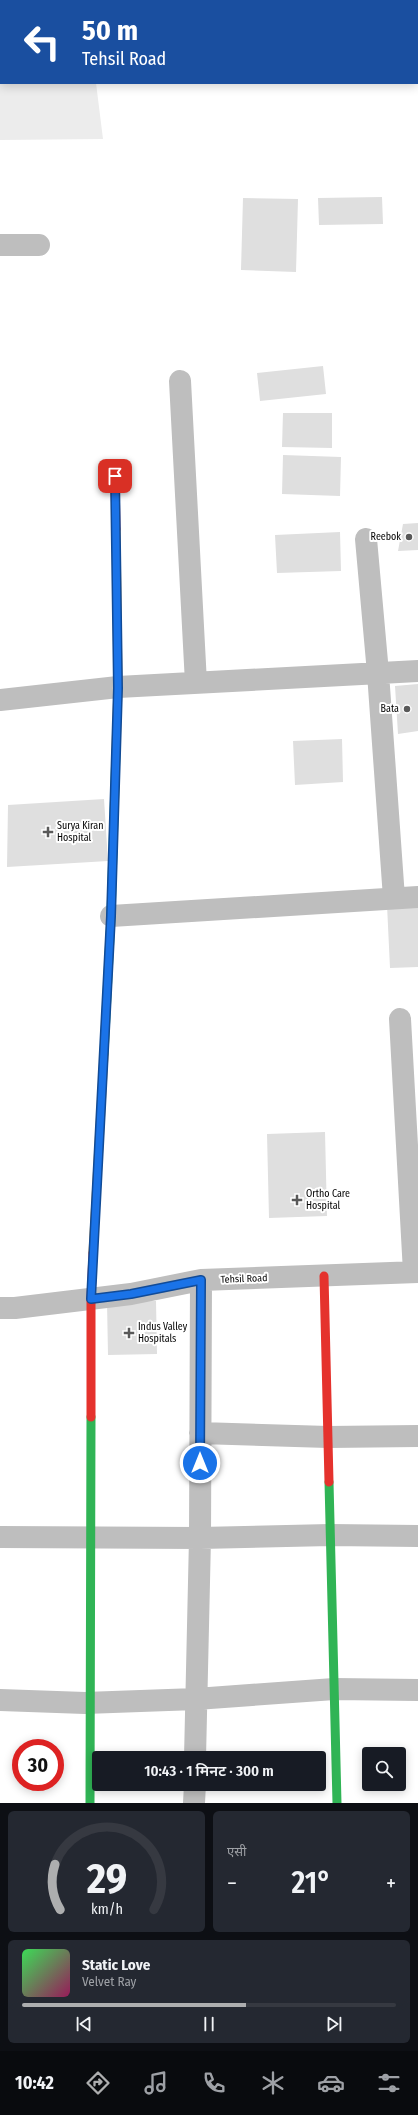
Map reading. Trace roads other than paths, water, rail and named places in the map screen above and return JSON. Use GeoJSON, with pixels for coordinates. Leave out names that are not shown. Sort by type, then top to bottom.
{"type":"FeatureCollection","features":[{"type":"Feature","properties":{"kind":"street"},"geometry":{"type":"LineString","coordinates":[[0,245],[39,245]]}},
{"type":"Feature","properties":{"kind":"street"},"geometry":{"type":"LineString","coordinates":[[180,382],[196,683]]}},
{"type":"Feature","properties":{"kind":"street"},"geometry":{"type":"LineString","coordinates":[[90,1803],[91,1299],[111,916],[118,688],[115,476]]}},
{"type":"Feature","properties":{"kind":"street"},"geometry":{"type":"LineString","coordinates":[[366,539],[378,673],[394,898]]}},
{"type":"Feature","properties":{"kind":"street"},"geometry":{"type":"LineString","coordinates":[[0,700],[118,688],[418,671]]}},
{"type":"Feature","properties":{"kind":"street"},"geometry":{"type":"LineString","coordinates":[[111,916],[418,897]]}},
{"type":"Feature","properties":{"kind":"street"},"geometry":{"type":"LineString","coordinates":[[400,1019],[416,1272]]}},
{"type":"Feature","properties":{"kind":"street","name":"Tehsil Road"},"geometry":{"type":"LineString","coordinates":[[0,1308],[15,1308],[131,1294],[201,1280],[416,1272]]}},
{"type":"Feature","properties":{"kind":"street"},"geometry":{"type":"LineString","coordinates":[[324,1276],[337,1803]]}},
{"type":"Feature","properties":{"kind":"street"},"geometry":{"type":"LineString","coordinates":[[195,1751],[200,1538],[201,1280]]}},
{"type":"Feature","properties":{"kind":"street"},"geometry":{"type":"LineString","coordinates":[[200,1433],[328,1437],[418,1436]]}},
{"type":"Feature","properties":{"kind":"street"},"geometry":{"type":"LineString","coordinates":[[0,1538],[91,1536],[200,1538],[330,1535],[418,1536]]}},
{"type":"Feature","properties":{"kind":"street"},"geometry":{"type":"LineString","coordinates":[[0,1700],[90,1702],[196,1699],[334,1689],[418,1690]]}},
{"type":"Feature","properties":{"kind":"street"},"geometry":{"type":"LineString","coordinates":[[194,1803],[195,1791]]}},
{"type":"Feature","properties":{"kind":"place","name":"Reebok"},"geometry":{"type":"Point","coordinates":[409,537]}},
{"type":"Feature","properties":{"kind":"place","name":"Bata"},"geometry":{"type":"Point","coordinates":[407,709]}},
{"type":"Feature","properties":{"kind":"place","name":"Surya Kiran Hospital"},"geometry":{"type":"Point","coordinates":[48,832]}},
{"type":"Feature","properties":{"kind":"place","name":"Ortho Care Hospital"},"geometry":{"type":"Point","coordinates":[297,1200]}},
{"type":"Feature","properties":{"kind":"place","name":"Indus Valley Hospitals"},"geometry":{"type":"Point","coordinates":[129,1333]}}]}
